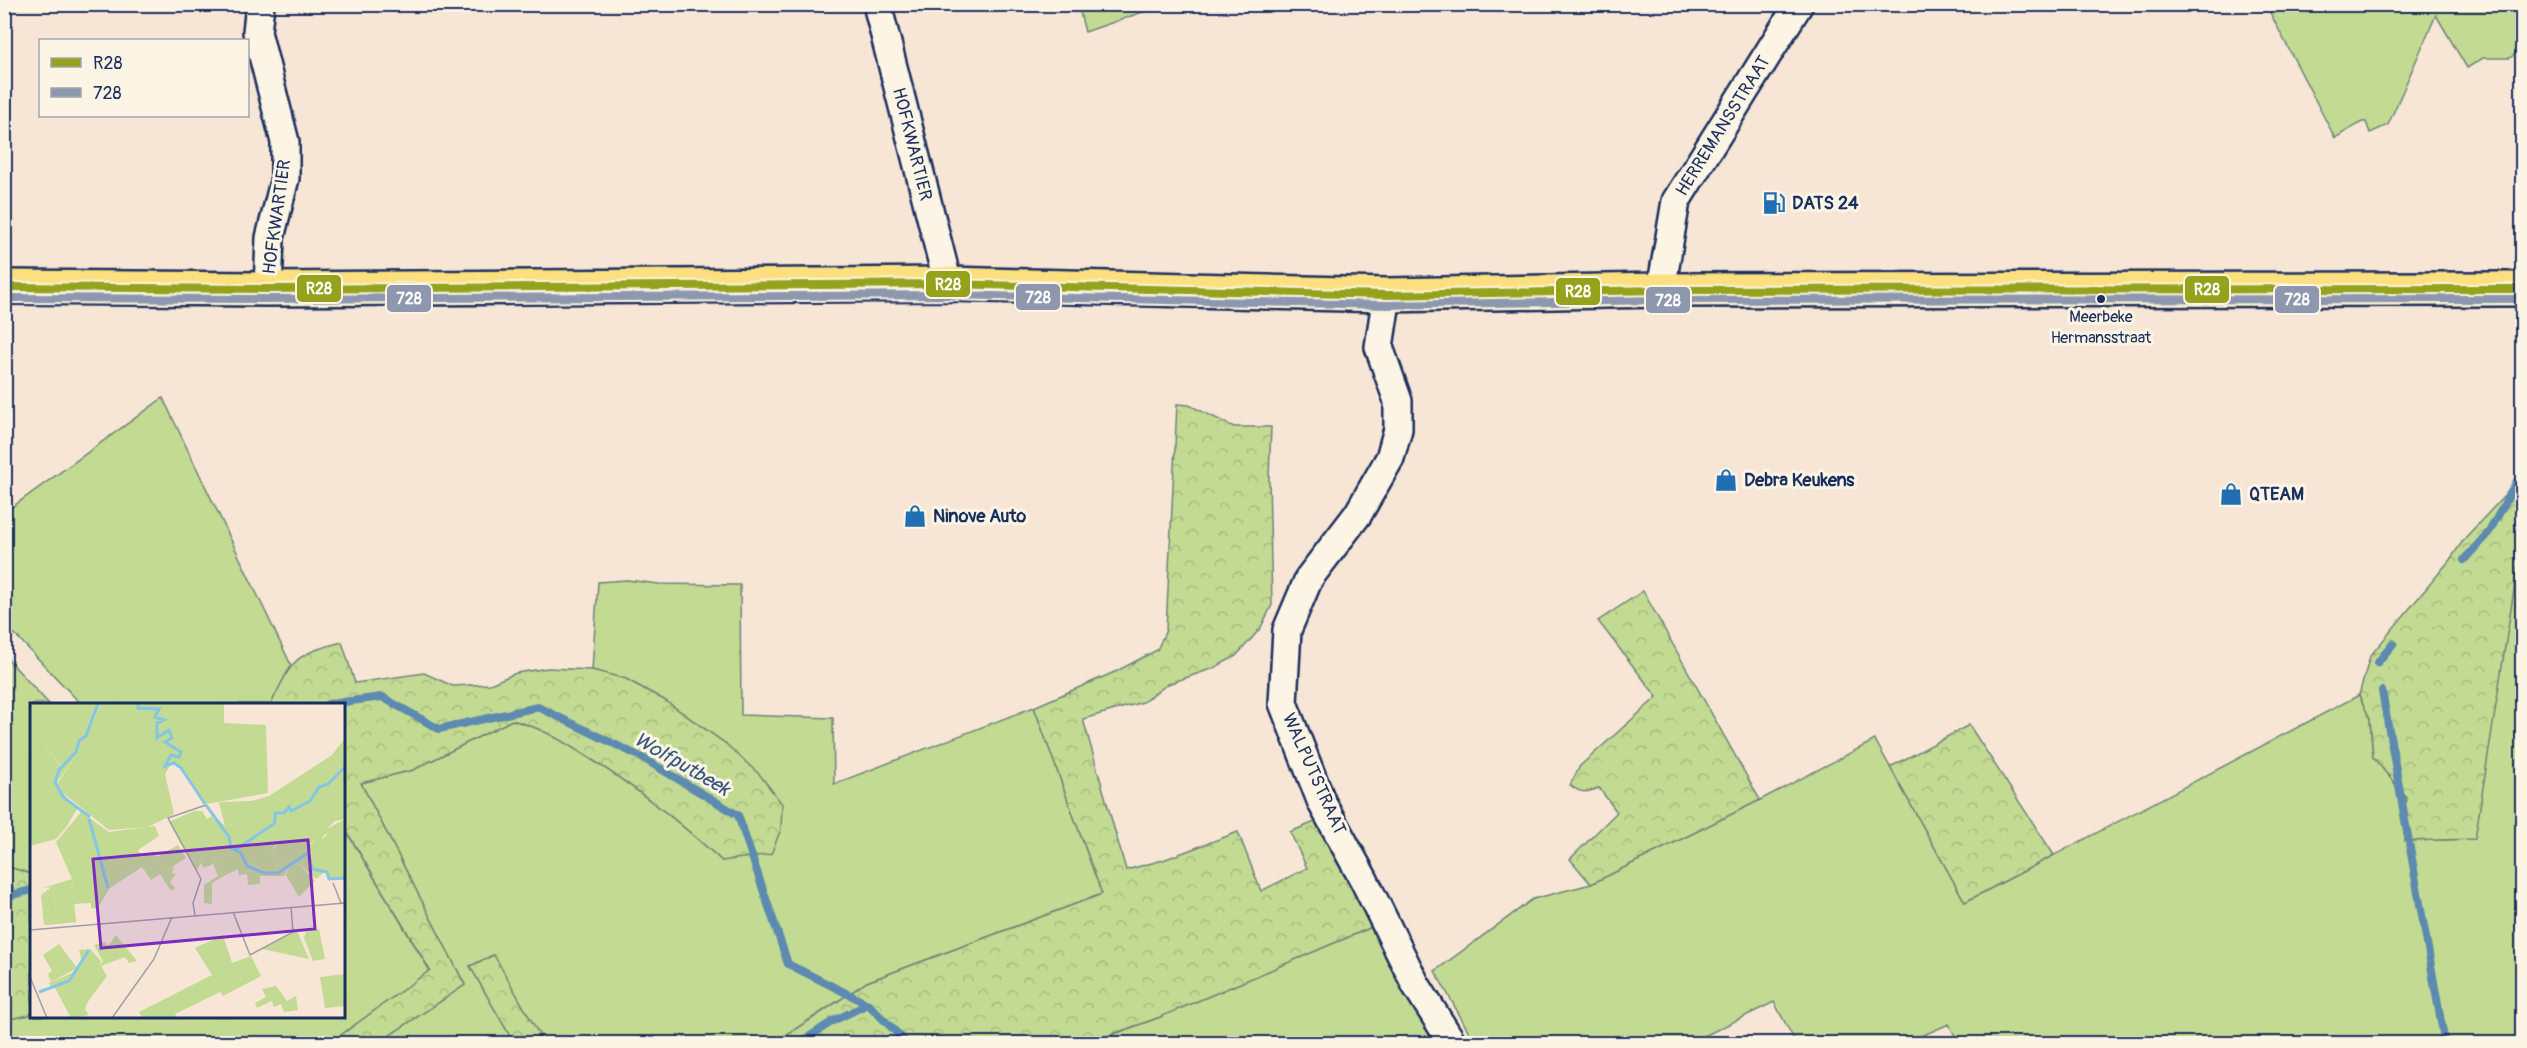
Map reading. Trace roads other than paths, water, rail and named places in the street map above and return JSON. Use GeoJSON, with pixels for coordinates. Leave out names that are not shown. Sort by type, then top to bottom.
{"type":"FeatureCollection","features":[{"type":"Feature","properties":{"kind":"main road"},"geometry":{"type":"LineString","coordinates":[[4,286],[268,289],[948,284],[1387,295],[1661,290],[2523,289]]}},
{"type":"Feature","properties":{"kind":"street","name":"HOFKWARTIER"},"geometry":{"type":"LineString","coordinates":[[260,4],[257,32],[282,123],[286,152],[285,178],[270,238],[268,289]]}},
{"type":"Feature","properties":{"kind":"street","name":"HOFKWARTIER"},"geometry":{"type":"LineString","coordinates":[[877,4],[948,284]]}},
{"type":"Feature","properties":{"kind":"street","name":"HERREMANSSTRAAT"},"geometry":{"type":"LineString","coordinates":[[1661,290],[1676,201],[1799,4]]}},
{"type":"Feature","properties":{"kind":"street","name":"WALPUTSTRAAT"},"geometry":{"type":"LineString","coordinates":[[1387,295],[1379,347],[1398,402],[1398,429],[1390,458],[1358,514],[1309,578],[1287,630],[1283,703],[1322,802],[1364,879],[1416,986],[1452,1044]]}},
{"type":"Feature","properties":{"kind":"waterway"},"geometry":{"type":"LineString","coordinates":[[2464,560],[2489,532],[2522,472]]}},
{"type":"Feature","properties":{"kind":"waterway"},"geometry":{"type":"LineString","coordinates":[[2377,663],[2393,644]]}},
{"type":"Feature","properties":{"kind":"waterway"},"geometry":{"type":"LineString","coordinates":[[2382,691],[2445,1044]]}},
{"type":"Feature","properties":{"kind":"waterway","name":"Wolfputbeek"},"geometry":{"type":"LineString","coordinates":[[336,703],[382,697],[439,729],[538,707],[641,757],[738,815],[788,964],[868,1004],[905,1041],[904,1044]]}},
{"type":"Feature","properties":{"kind":"waterway","name":"Wolfputbeek"},"geometry":{"type":"LineString","coordinates":[[4,871],[12,895],[30,890]]}},
{"type":"Feature","properties":{"kind":"waterway"},"geometry":{"type":"LineString","coordinates":[[798,1044],[833,1021],[868,1004]]}},
{"type":"Feature","properties":{"kind":"place","name":"DATS 24"},"geometry":{"type":"Point","coordinates":[1774,203]}},
{"type":"Feature","properties":{"kind":"place","name":"Meerbeke Hermansstraat"},"geometry":{"type":"Point","coordinates":[2101,299]}},
{"type":"Feature","properties":{"kind":"place","name":"Debra Keukens"},"geometry":{"type":"Point","coordinates":[1726,480]}},
{"type":"Feature","properties":{"kind":"place","name":"QTEAM"},"geometry":{"type":"Point","coordinates":[2231,494]}},
{"type":"Feature","properties":{"kind":"place","name":"Ninove Auto"},"geometry":{"type":"Point","coordinates":[915,516]}}]}
